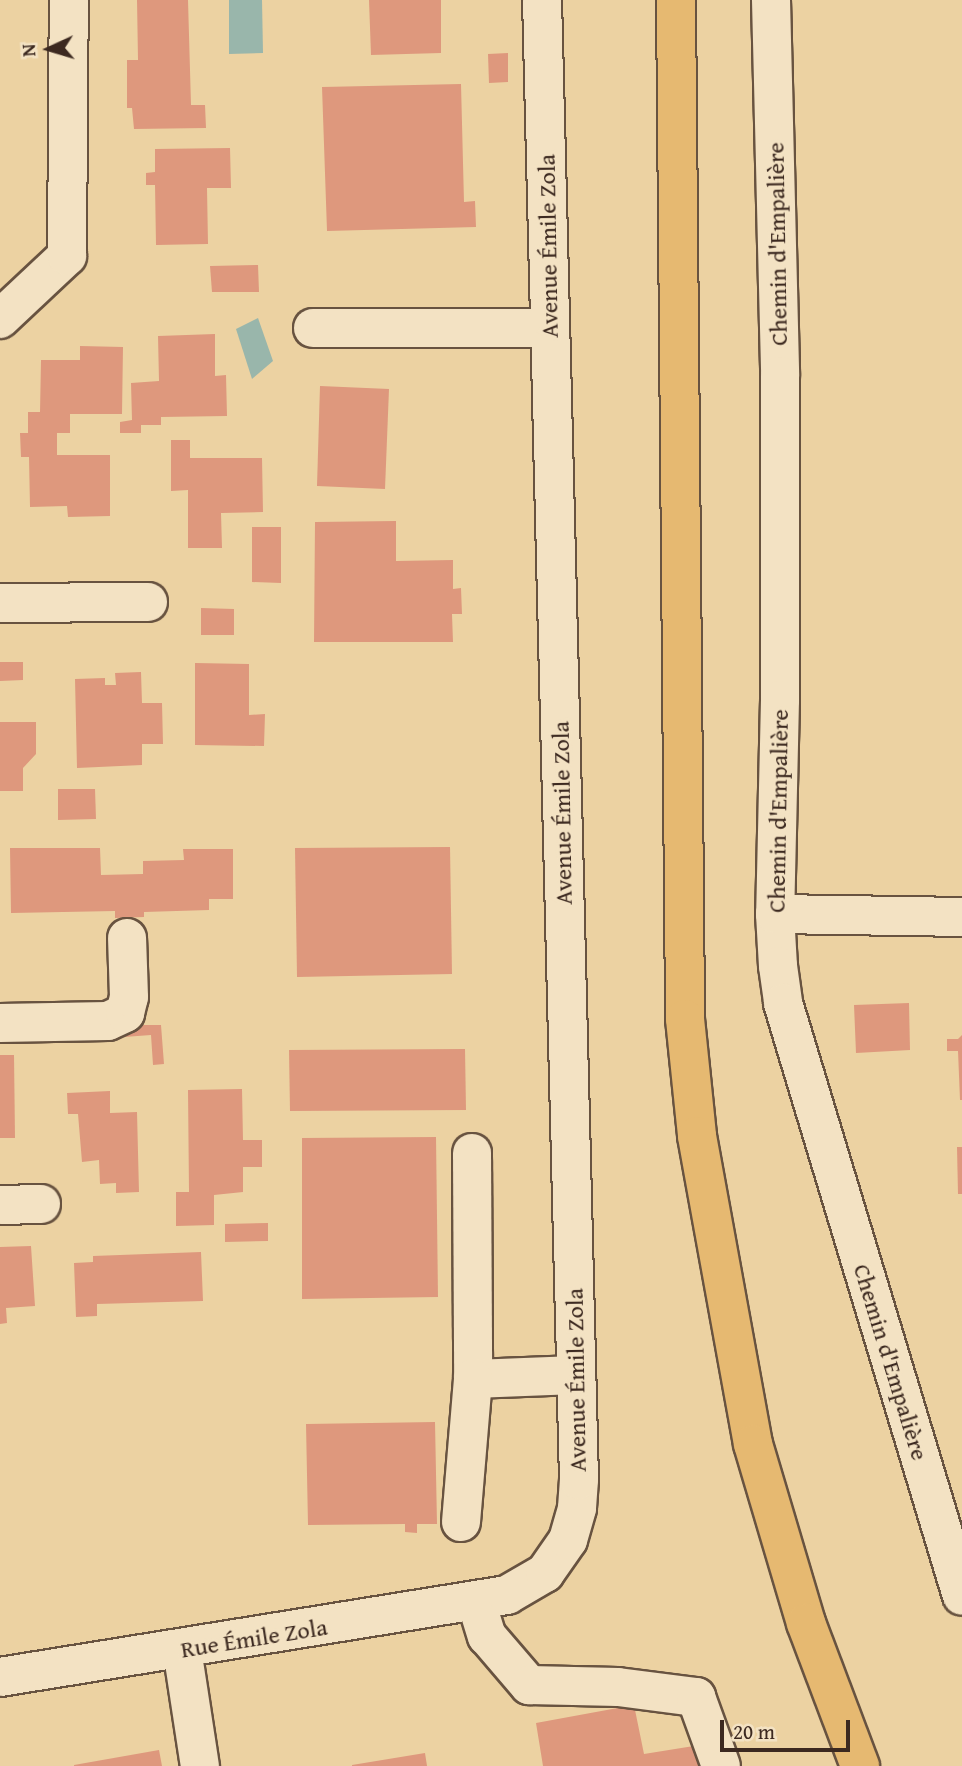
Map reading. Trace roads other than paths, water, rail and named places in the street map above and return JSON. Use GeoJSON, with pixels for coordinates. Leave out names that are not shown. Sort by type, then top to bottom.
{"type":"FeatureCollection","features":[{"type":"Feature","properties":{"kind":"main road"},"geometry":{"type":"LineString","coordinates":[[676,0],[685,1018],[697,1136],[753,1444],[806,1623],[860,1766]]}},
{"type":"Feature","properties":{"kind":"main road"},"geometry":{"type":"LineString","coordinates":[[806,1623],[832,1766]]}},
{"type":"Feature","properties":{"kind":"street"},"geometry":{"type":"LineString","coordinates":[[0,320],[67,256],[69,0]]}},
{"type":"Feature","properties":{"kind":"street","name":"Avenue Émile Zola"},"geometry":{"type":"LineString","coordinates":[[491,1598],[545,1573],[568,1540],[577,1508],[579,1480],[542,0]]}},
{"type":"Feature","properties":{"kind":"street","name":"Chemin d'Empalière"},"geometry":{"type":"LineString","coordinates":[[771,0],[780,398],[780,700],[775,914],[783,1003],[962,1596]]}},
{"type":"Feature","properties":{"kind":"street"},"geometry":{"type":"LineString","coordinates":[[313,328],[550,328]]}},
{"type":"Feature","properties":{"kind":"street"},"geometry":{"type":"LineString","coordinates":[[0,603],[148,602]]}},
{"type":"Feature","properties":{"kind":"street"},"geometry":{"type":"LineString","coordinates":[[775,914],[962,917]]}},
{"type":"Feature","properties":{"kind":"street"},"geometry":{"type":"LineString","coordinates":[[0,1023],[108,1021],[125,1013],[129,997],[127,938]]}},
{"type":"Feature","properties":{"kind":"street"},"geometry":{"type":"LineString","coordinates":[[461,1522],[473,1379],[472,1153]]}},
{"type":"Feature","properties":{"kind":"street"},"geometry":{"type":"LineString","coordinates":[[0,1205],[41,1204]]}},
{"type":"Feature","properties":{"kind":"street"},"geometry":{"type":"LineString","coordinates":[[473,1379],[576,1375]]}},
{"type":"Feature","properties":{"kind":"street"},"geometry":{"type":"LineString","coordinates":[[491,1598],[487,1636],[528,1685],[618,1688],[696,1697],[721,1766]]}},
{"type":"Feature","properties":{"kind":"street","name":"Rue Émile Zola"},"geometry":{"type":"LineString","coordinates":[[0,1677],[491,1598]]}},
{"type":"Feature","properties":{"kind":"street"},"geometry":{"type":"LineString","coordinates":[[182,1649],[200,1766]]}}]}
